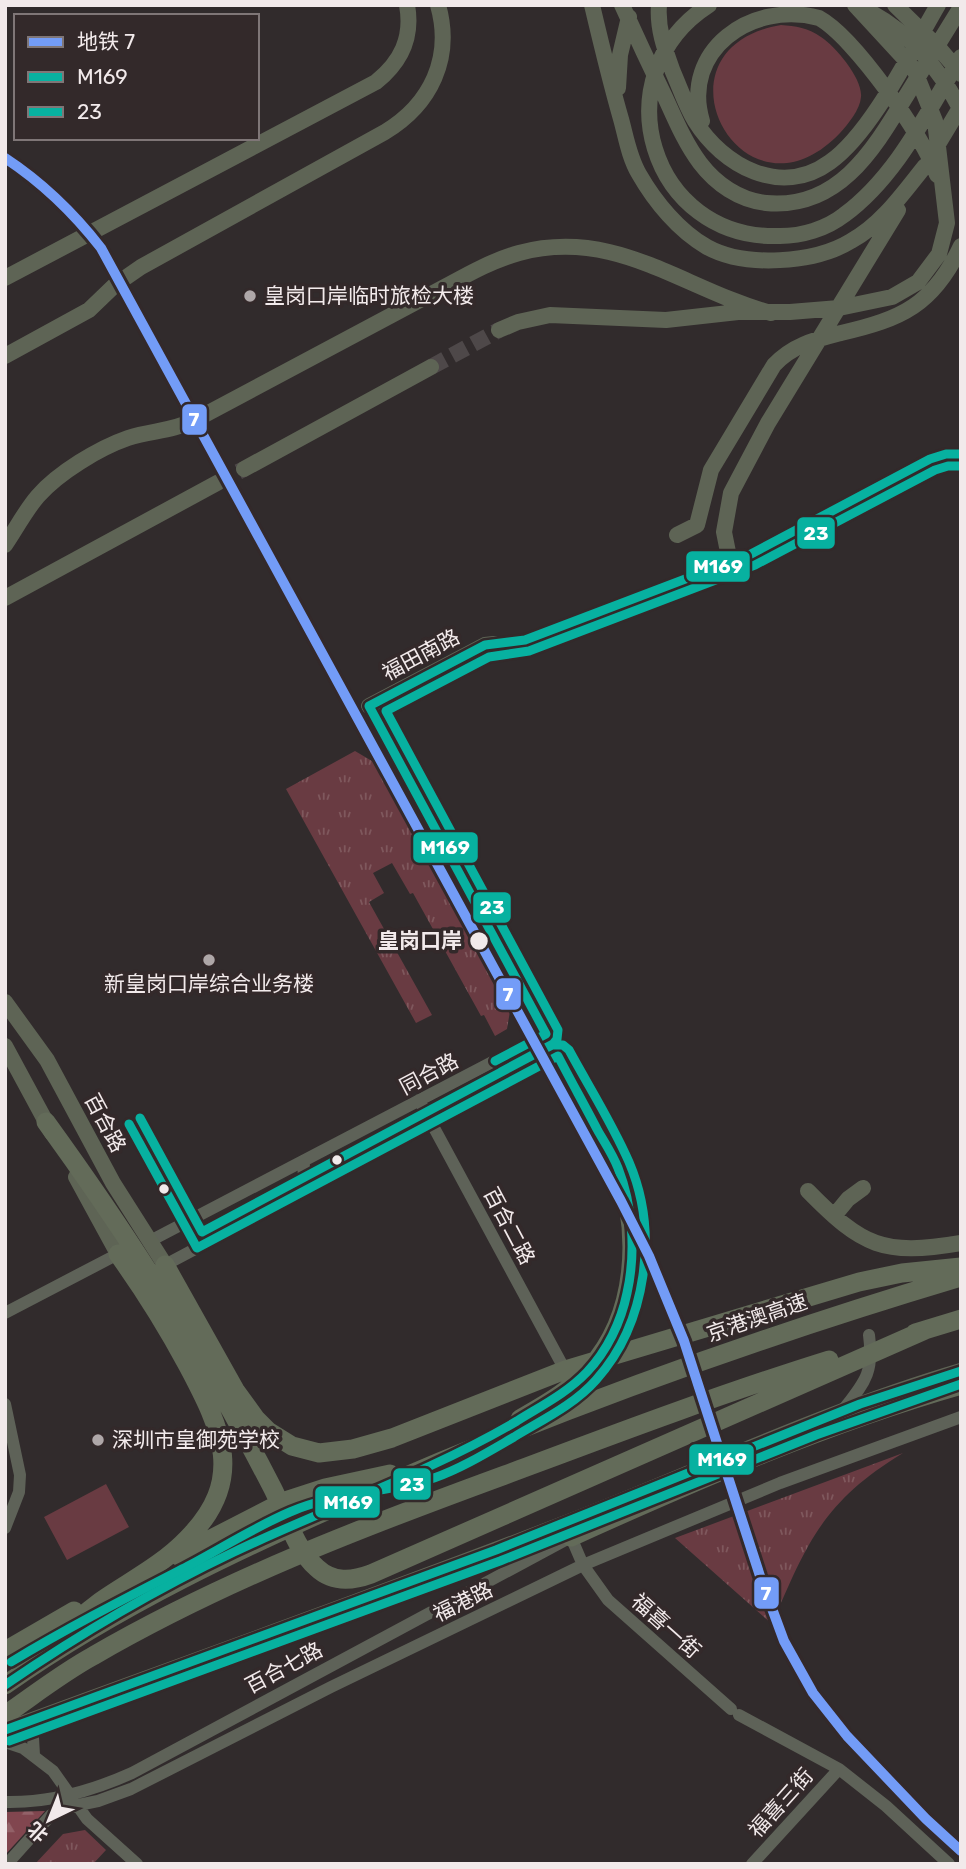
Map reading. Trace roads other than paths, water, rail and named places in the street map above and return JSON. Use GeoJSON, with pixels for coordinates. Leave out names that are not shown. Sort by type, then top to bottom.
{"type":"FeatureCollection","features":[{"type":"Feature","properties":{"kind":"highway"},"geometry":{"type":"LineString","coordinates":[[46,1122],[184,1324],[306,1556],[324,1574],[341,1580],[364,1577],[925,1330]]}},
{"type":"Feature","properties":{"kind":"highway"},"geometry":{"type":"LineString","coordinates":[[467,1450],[572,1386],[596,1362],[616,1326],[627,1292],[633,1245],[628,1200],[618,1167]]}},
{"type":"Feature","properties":{"kind":"highway"},"geometry":{"type":"LineString","coordinates":[[5,1684],[39,1650],[75,1621],[171,1554],[203,1522],[219,1491],[223,1450],[219,1429],[165,1324],[118,1254]]}},
{"type":"Feature","properties":{"kind":"highway"},"geometry":{"type":"LineString","coordinates":[[165,1265],[246,1405],[268,1431],[304,1451],[334,1452],[392,1438],[565,1370],[859,1282],[902,1273],[961,1267]]}},
{"type":"Feature","properties":{"kind":"highway","name":"京港澳高速"},"geometry":{"type":"LineString","coordinates":[[5,1684],[122,1610],[265,1538],[429,1466],[615,1392],[758,1341],[961,1276]]}},
{"type":"Feature","properties":{"kind":"highway"},"geometry":{"type":"LineString","coordinates":[[5,1715],[91,1657],[213,1592],[276,1563],[404,1511],[735,1390],[961,1319]]}},
{"type":"Feature","properties":{"kind":"highway"},"geometry":{"type":"LineString","coordinates":[[570,1536],[839,1425],[961,1385]]}},
{"type":"Feature","properties":{"kind":"highway"},"geometry":{"type":"LineString","coordinates":[[5,1651],[45,1627],[285,1501],[325,1488],[429,1466]]}},
{"type":"Feature","properties":{"kind":"main road"},"geometry":{"type":"LineString","coordinates":[[5,278],[376,82],[392,69],[401,57],[409,28],[407,5]]}},
{"type":"Feature","properties":{"kind":"main road"},"geometry":{"type":"LineString","coordinates":[[5,356],[89,310],[115,285],[141,267],[402,121],[427,94],[438,70],[442,36],[438,5]]}},
{"type":"Feature","properties":{"kind":"main road"},"geometry":{"type":"LineString","coordinates":[[592,5],[632,160],[645,184],[678,225],[709,248],[760,260],[810,257],[832,251],[867,230],[903,194],[925,166]]}},
{"type":"Feature","properties":{"kind":"main road"},"geometry":{"type":"LineString","coordinates":[[624,5],[681,132],[701,164],[727,190],[758,202],[776,204],[792,203],[820,194],[846,178],[858,166],[886,128],[959,9]]}},
{"type":"Feature","properties":{"kind":"main road"},"geometry":{"type":"LineString","coordinates":[[632,5],[620,55],[619,98],[629,142],[645,184]]}},
{"type":"Feature","properties":{"kind":"main road"},"geometry":{"type":"LineString","coordinates":[[659,5],[661,37],[695,121],[719,150],[746,170],[764,176],[795,177],[828,164],[867,122],[938,5]]}},
{"type":"Feature","properties":{"kind":"main road"},"geometry":{"type":"LineString","coordinates":[[709,5],[695,14],[669,42],[659,61],[650,87],[650,136],[658,160],[671,184],[688,204],[707,218],[747,234],[765,237],[790,236],[826,226],[842,217],[861,201],[894,164],[961,57]]}},
{"type":"Feature","properties":{"kind":"main road"},"geometry":{"type":"LineString","coordinates":[[857,5],[899,22],[938,47]]}},
{"type":"Feature","properties":{"kind":"main road"},"geometry":{"type":"LineString","coordinates":[[728,552],[724,532],[731,494],[768,423],[961,108],[936,68],[919,50],[879,17],[857,5]]}},
{"type":"Feature","properties":{"kind":"main road"},"geometry":{"type":"LineString","coordinates":[[499,330],[518,321],[550,315],[666,320],[738,312],[771,313],[856,306],[906,290],[918,282],[939,254],[947,223],[935,121],[914,69],[857,5]]}},
{"type":"Feature","properties":{"kind":"main road"},"geometry":{"type":"LineString","coordinates":[[895,5],[961,74]]}},
{"type":"Feature","properties":{"kind":"main road"},"geometry":{"type":"LineString","coordinates":[[932,5],[961,32]]}},
{"type":"Feature","properties":{"kind":"main road"},"geometry":{"type":"LineString","coordinates":[[719,150],[703,124],[699,111],[699,77],[710,48],[733,25],[750,15],[766,10],[800,12],[817,17],[834,27],[860,56],[925,148],[947,206]]}},
{"type":"Feature","properties":{"kind":"main road"},"geometry":{"type":"LineString","coordinates":[[677,535],[697,525],[711,470],[774,365],[785,354],[808,341],[871,325],[912,309],[929,296],[945,277],[961,246]]}},
{"type":"Feature","properties":{"kind":"main road"},"geometry":{"type":"LineString","coordinates":[[5,545],[40,494],[57,478],[80,463],[124,439],[173,430],[195,420],[425,296],[513,255],[552,247],[600,249],[625,256],[737,302],[771,313]]}},
{"type":"Feature","properties":{"kind":"main road"},"geometry":{"type":"LineString","coordinates":[[244,469],[431,367]]}},
{"type":"Feature","properties":{"kind":"main road"},"geometry":{"type":"LineString","coordinates":[[5,598],[217,483]]}},
{"type":"Feature","properties":{"kind":"main road","name":"福田南路"},"geometry":{"type":"LineString","coordinates":[[369,706],[485,645],[494,644]]}},
{"type":"Feature","properties":{"kind":"main road","name":"百合路"},"geometry":{"type":"LineString","coordinates":[[5,1002],[47,1060],[114,1183],[165,1265]]}},
{"type":"Feature","properties":{"kind":"main road"},"geometry":{"type":"LineString","coordinates":[[5,1046],[118,1254]]}},
{"type":"Feature","properties":{"kind":"main road"},"geometry":{"type":"LineString","coordinates":[[834,1216],[848,1199],[863,1188]]}},
{"type":"Feature","properties":{"kind":"main road"},"geometry":{"type":"LineString","coordinates":[[808,1191],[834,1216],[863,1237],[888,1248],[916,1249],[961,1243]]}},
{"type":"Feature","properties":{"kind":"main road"},"geometry":{"type":"LineString","coordinates":[[5,1730],[174,1670],[565,1523],[843,1410],[961,1371]]}},
{"type":"Feature","properties":{"kind":"street"},"geometry":{"type":"LineString","coordinates":[[494,644],[525,640],[717,568],[751,554],[930,459],[946,454],[961,454]]}},
{"type":"Feature","properties":{"kind":"street"},"geometry":{"type":"LineString","coordinates":[[369,706],[618,1167]]}},
{"type":"Feature","properties":{"kind":"street","name":"同合路"},"geometry":{"type":"LineString","coordinates":[[304,1161],[546,1034]]}},
{"type":"Feature","properties":{"kind":"street"},"geometry":{"type":"LineString","coordinates":[[165,1265],[558,1056]]}},
{"type":"Feature","properties":{"kind":"street","name":"百合二路"},"geometry":{"type":"LineString","coordinates":[[419,1100],[565,1370]]}},
{"type":"Feature","properties":{"kind":"street"},"geometry":{"type":"LineString","coordinates":[[150,1241],[304,1161],[303,1192]]}},
{"type":"Feature","properties":{"kind":"street"},"geometry":{"type":"LineString","coordinates":[[183,1224],[197,1248]]}},
{"type":"Feature","properties":{"kind":"street"},"geometry":{"type":"LineString","coordinates":[[5,1313],[118,1254]]}},
{"type":"Feature","properties":{"kind":"street"},"geometry":{"type":"LineString","coordinates":[[843,1410],[859,1390],[871,1366],[869,1335]]}},
{"type":"Feature","properties":{"kind":"street"},"geometry":{"type":"LineString","coordinates":[[5,1405],[20,1475],[19,1492],[5,1528]]}},
{"type":"Feature","properties":{"kind":"street","name":"福港路"},"geometry":{"type":"LineString","coordinates":[[7,1864],[51,1815],[64,1808],[98,1801],[131,1789],[331,1687],[583,1564],[780,1483],[961,1417]]}},
{"type":"Feature","properties":{"kind":"street","name":"福喜一街"},"geometry":{"type":"LineString","coordinates":[[570,1536],[583,1564],[608,1600],[735,1712],[839,1769],[886,1806],[949,1864]]}},
{"type":"Feature","properties":{"kind":"street","name":"百合七路"},"geometry":{"type":"LineString","coordinates":[[5,1801],[50,1798],[107,1784],[570,1536]]}},
{"type":"Feature","properties":{"kind":"street"},"geometry":{"type":"LineString","coordinates":[[32,1720],[34,1755]]}},
{"type":"Feature","properties":{"kind":"street"},"geometry":{"type":"LineString","coordinates":[[5,1742],[34,1755],[53,1771],[87,1819],[137,1864]]}},
{"type":"Feature","properties":{"kind":"street","name":"福喜三街"},"geometry":{"type":"LineString","coordinates":[[752,1864],[839,1769]]}},
{"type":"Feature","properties":{"kind":"tunnel"},"geometry":{"type":"LineString","coordinates":[[431,367],[499,330]]}},
{"type":"Feature","properties":{"kind":"tunnel"},"geometry":{"type":"LineString","coordinates":[[217,483],[244,469]]}},
{"type":"Feature","properties":{"kind":"metro line","name":"7"},"geometry":{"type":"LineString","coordinates":[[5,158],[57,199],[101,248],[621,1201],[649,1256],[684,1341],[760,1576],[784,1641],[813,1693],[847,1736],[926,1819],[961,1851]]}},
{"type":"Feature","properties":{"kind":"place","name":"皇岗口岸临时旅检大楼"},"geometry":{"type":"Point","coordinates":[250,296]}},
{"type":"Feature","properties":{"kind":"place","name":"皇岗口岸"},"geometry":{"type":"Point","coordinates":[479,941]}},
{"type":"Feature","properties":{"kind":"place","name":"新皇岗口岸综合业务楼"},"geometry":{"type":"Point","coordinates":[209,960]}},
{"type":"Feature","properties":{"kind":"place","name":"深圳市皇御苑学校"},"geometry":{"type":"Point","coordinates":[98,1440]}}]}
